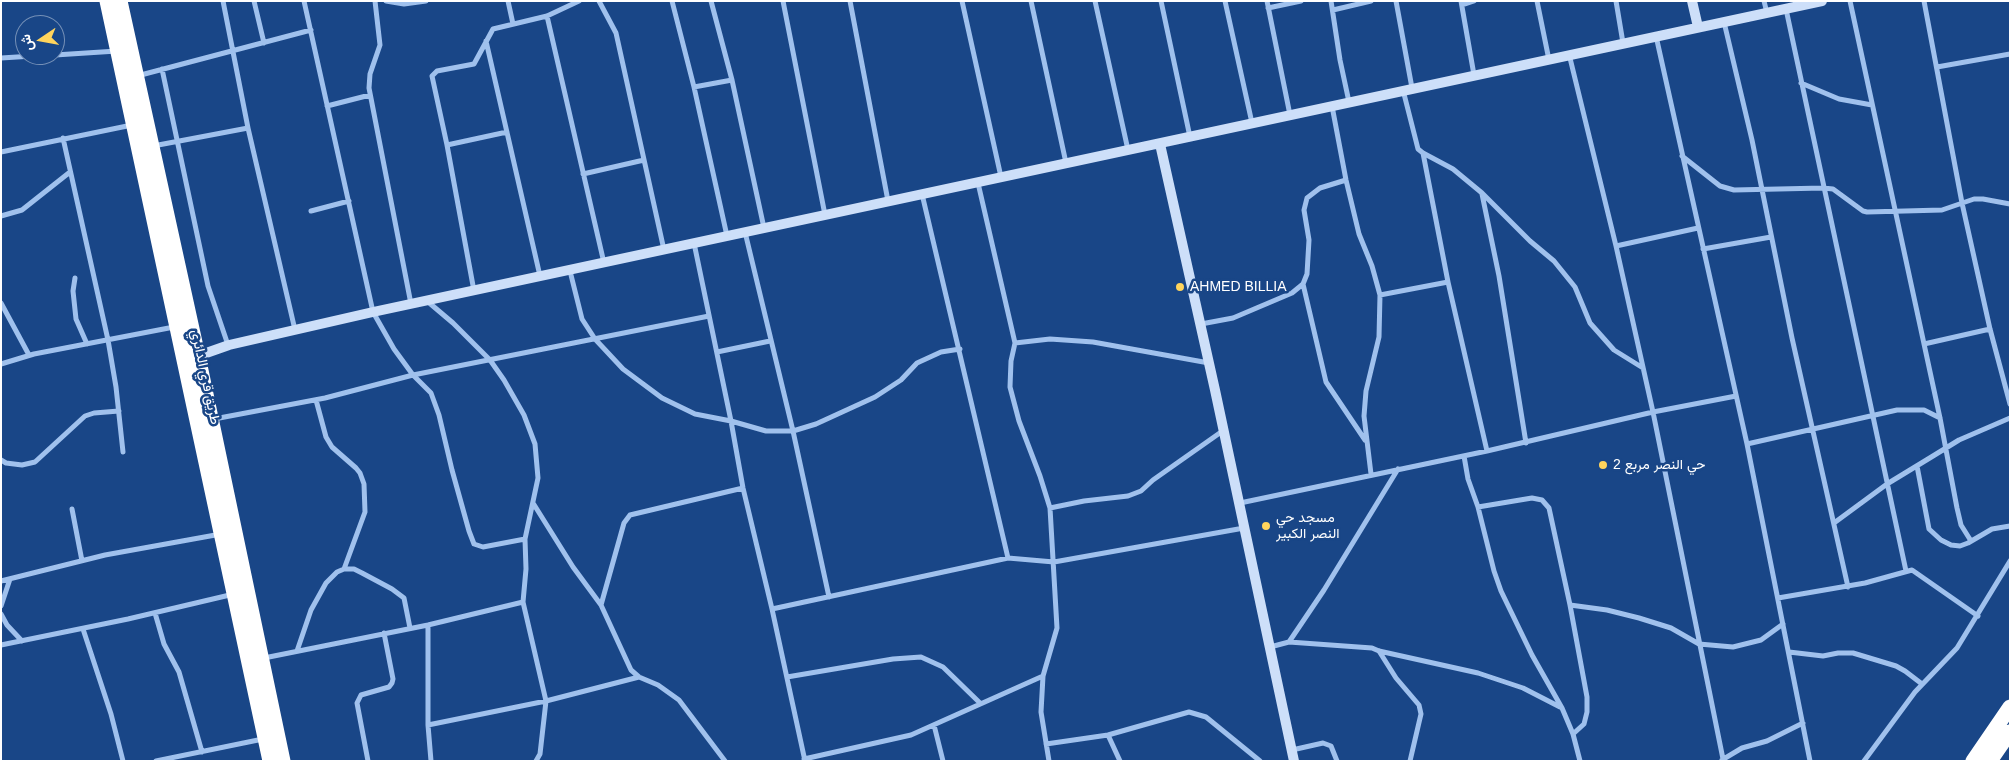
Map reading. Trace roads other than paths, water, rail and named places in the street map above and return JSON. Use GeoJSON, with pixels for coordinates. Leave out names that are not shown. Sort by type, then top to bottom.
{"type":"FeatureCollection","features":[{"type":"Feature","properties":{"kind":"highway","name":"طريق قري الدائري"},"geometry":{"type":"LineString","coordinates":[[107,1],[132,125],[177,327],[191,359],[211,420],[262,659],[271,738],[270,761]]}},
{"type":"Feature","properties":{"kind":"highway","name":"طريق قري الدائري"},"geometry":{"type":"LineString","coordinates":[[120,1],[152,146],[221,534],[234,594],[271,738],[283,761]]}},
{"type":"Feature","properties":{"kind":"highway"},"geometry":{"type":"LineString","coordinates":[[1973,761],[2010,707]]}},
{"type":"Feature","properties":{"kind":"highway"},"geometry":{"type":"LineString","coordinates":[[1990,761],[2010,732]]}},
{"type":"Feature","properties":{"kind":"main road"},"geometry":{"type":"LineString","coordinates":[[1692,1],[1698,27]]}},
{"type":"Feature","properties":{"kind":"main road"},"geometry":{"type":"LineString","coordinates":[[191,359],[229,346],[427,300],[570,271],[1569,54],[1822,1]]}},
{"type":"Feature","properties":{"kind":"main road"},"geometry":{"type":"LineString","coordinates":[[1160,144],[1201,324],[1293,756]]}},
{"type":"Feature","properties":{"kind":"street"},"geometry":{"type":"LineString","coordinates":[[223,1],[248,128],[296,331]]}},
{"type":"Feature","properties":{"kind":"street"},"geometry":{"type":"LineString","coordinates":[[254,1],[264,44]]}},
{"type":"Feature","properties":{"kind":"street"},"geometry":{"type":"LineString","coordinates":[[304,1],[373,312],[394,349],[412,375],[431,393],[439,415],[452,470],[474,544],[483,547],[525,539]]}},
{"type":"Feature","properties":{"kind":"street"},"geometry":{"type":"LineString","coordinates":[[375,1],[380,45],[370,74],[370,95],[411,304]]}},
{"type":"Feature","properties":{"kind":"street"},"geometry":{"type":"LineString","coordinates":[[386,1],[404,4],[426,1]]}},
{"type":"Feature","properties":{"kind":"street"},"geometry":{"type":"LineString","coordinates":[[508,1],[513,24]]}},
{"type":"Feature","properties":{"kind":"street"},"geometry":{"type":"LineString","coordinates":[[474,291],[432,76],[437,71],[474,64],[493,29],[547,16],[572,2],[579,1]]}},
{"type":"Feature","properties":{"kind":"street"},"geometry":{"type":"LineString","coordinates":[[599,1],[616,34],[664,250]]}},
{"type":"Feature","properties":{"kind":"street"},"geometry":{"type":"LineString","coordinates":[[672,1],[728,236]]}},
{"type":"Feature","properties":{"kind":"street"},"geometry":{"type":"LineString","coordinates":[[711,1],[732,80],[764,228]]}},
{"type":"Feature","properties":{"kind":"street"},"geometry":{"type":"LineString","coordinates":[[783,1],[825,215]]}},
{"type":"Feature","properties":{"kind":"street"},"geometry":{"type":"LineString","coordinates":[[850,1],[888,202]]}},
{"type":"Feature","properties":{"kind":"street"},"geometry":{"type":"LineString","coordinates":[[962,1],[1001,178]]}},
{"type":"Feature","properties":{"kind":"street"},"geometry":{"type":"LineString","coordinates":[[1031,1],[1066,164]]}},
{"type":"Feature","properties":{"kind":"street"},"geometry":{"type":"LineString","coordinates":[[1095,1],[1128,150]]}},
{"type":"Feature","properties":{"kind":"street"},"geometry":{"type":"LineString","coordinates":[[1161,1],[1190,137]]}},
{"type":"Feature","properties":{"kind":"street"},"geometry":{"type":"LineString","coordinates":[[1225,1],[1252,124]]}},
{"type":"Feature","properties":{"kind":"street"},"geometry":{"type":"LineString","coordinates":[[1267,1],[1290,115]]}},
{"type":"Feature","properties":{"kind":"street"},"geometry":{"type":"LineString","coordinates":[[1268,8],[1301,1]]}},
{"type":"Feature","properties":{"kind":"street"},"geometry":{"type":"LineString","coordinates":[[1331,1],[1349,102]]}},
{"type":"Feature","properties":{"kind":"street"},"geometry":{"type":"LineString","coordinates":[[1333,10],[1371,1]]}},
{"type":"Feature","properties":{"kind":"street"},"geometry":{"type":"LineString","coordinates":[[1396,1],[1418,148],[1423,153],[1453,169],[1482,193],[1530,241],[1554,261],[1575,287],[1590,323],[1614,350],[1643,368]]}},
{"type":"Feature","properties":{"kind":"street"},"geometry":{"type":"LineString","coordinates":[[1474,1],[1461,3],[1474,76]]}},
{"type":"Feature","properties":{"kind":"street"},"geometry":{"type":"LineString","coordinates":[[1537,1],[1548,60]]}},
{"type":"Feature","properties":{"kind":"street"},"geometry":{"type":"LineString","coordinates":[[1616,1],[1623,43]]}},
{"type":"Feature","properties":{"kind":"street"},"geometry":{"type":"LineString","coordinates":[[1764,1],[1767,12]]}},
{"type":"Feature","properties":{"kind":"street"},"geometry":{"type":"LineString","coordinates":[[1850,1],[1940,418],[1957,508],[1961,525],[1970,541]]}},
{"type":"Feature","properties":{"kind":"street"},"geometry":{"type":"LineString","coordinates":[[1924,1],[1962,203],[1990,329],[2010,404]]}},
{"type":"Feature","properties":{"kind":"street"},"geometry":{"type":"LineString","coordinates":[[1786,9],[1906,571]]}},
{"type":"Feature","properties":{"kind":"street"},"geometry":{"type":"LineString","coordinates":[[547,16],[604,263]]}},
{"type":"Feature","properties":{"kind":"street"},"geometry":{"type":"LineString","coordinates":[[1724,21],[1848,587]]}},
{"type":"Feature","properties":{"kind":"street"},"geometry":{"type":"LineString","coordinates":[[137,76],[234,50],[264,44],[311,30]]}},
{"type":"Feature","properties":{"kind":"street"},"geometry":{"type":"LineString","coordinates":[[1656,36],[1747,444],[1810,761]]}},
{"type":"Feature","properties":{"kind":"street"},"geometry":{"type":"LineString","coordinates":[[486,41],[540,277]]}},
{"type":"Feature","properties":{"kind":"street"},"geometry":{"type":"LineString","coordinates":[[65,54],[117,50]]}},
{"type":"Feature","properties":{"kind":"street"},"geometry":{"type":"LineString","coordinates":[[1569,54],[1616,246],[1653,412],[1722,760],[1742,748],[1767,741],[1803,723]]}},
{"type":"Feature","properties":{"kind":"street"},"geometry":{"type":"LineString","coordinates":[[1937,67],[2010,54]]}},
{"type":"Feature","properties":{"kind":"street"},"geometry":{"type":"LineString","coordinates":[[1,58],[15,57]]}},
{"type":"Feature","properties":{"kind":"street"},"geometry":{"type":"LineString","coordinates":[[162,69],[208,286],[229,346]]}},
{"type":"Feature","properties":{"kind":"street"},"geometry":{"type":"LineString","coordinates":[[694,88],[732,80]]}},
{"type":"Feature","properties":{"kind":"street"},"geometry":{"type":"LineString","coordinates":[[1801,83],[1839,99],[1872,106]]}},
{"type":"Feature","properties":{"kind":"street"},"geometry":{"type":"LineString","coordinates":[[326,106],[370,95]]}},
{"type":"Feature","properties":{"kind":"street"},"geometry":{"type":"LineString","coordinates":[[1332,106],[1346,180],[1359,234],[1372,266],[1380,295],[1379,338],[1366,392],[1364,416],[1365,440],[1371,474]]}},
{"type":"Feature","properties":{"kind":"street"},"geometry":{"type":"LineString","coordinates":[[1,152],[28,148],[63,138],[132,125]]}},
{"type":"Feature","properties":{"kind":"street"},"geometry":{"type":"LineString","coordinates":[[152,146],[248,128]]}},
{"type":"Feature","properties":{"kind":"street"},"geometry":{"type":"LineString","coordinates":[[447,145],[507,132]]}},
{"type":"Feature","properties":{"kind":"street"},"geometry":{"type":"LineString","coordinates":[[63,138],[108,340],[123,452]]}},
{"type":"Feature","properties":{"kind":"street"},"geometry":{"type":"LineString","coordinates":[[1423,153],[1448,282],[1487,451]]}},
{"type":"Feature","properties":{"kind":"street"},"geometry":{"type":"LineString","coordinates":[[1682,156],[1720,186],[1734,190],[1823,188],[1838,191],[1863,211],[1942,210],[1962,203],[1983,199],[2010,204]]}},
{"type":"Feature","properties":{"kind":"street"},"geometry":{"type":"LineString","coordinates":[[583,174],[644,160]]}},
{"type":"Feature","properties":{"kind":"street"},"geometry":{"type":"LineString","coordinates":[[1,216],[22,210],[70,172]]}},
{"type":"Feature","properties":{"kind":"street"},"geometry":{"type":"LineString","coordinates":[[1201,324],[1233,318],[1292,293],[1303,284],[1307,274],[1309,240],[1304,210],[1307,198],[1320,188],[1346,180]]}},
{"type":"Feature","properties":{"kind":"street"},"geometry":{"type":"LineString","coordinates":[[978,182],[1014,343],[1010,387],[1019,421],[1050,508],[1057,628],[1043,676],[1041,712],[1049,761]]}},
{"type":"Feature","properties":{"kind":"street"},"geometry":{"type":"LineString","coordinates":[[1482,193],[1500,276],[1526,443]]}},
{"type":"Feature","properties":{"kind":"street"},"geometry":{"type":"LineString","coordinates":[[922,194],[1008,558]]}},
{"type":"Feature","properties":{"kind":"street"},"geometry":{"type":"LineString","coordinates":[[311,210],[349,201]]}},
{"type":"Feature","properties":{"kind":"street"},"geometry":{"type":"LineString","coordinates":[[1616,246],[1698,228]]}},
{"type":"Feature","properties":{"kind":"street"},"geometry":{"type":"LineString","coordinates":[[745,232],[793,432],[829,597]]}},
{"type":"Feature","properties":{"kind":"street"},"geometry":{"type":"LineString","coordinates":[[1703,249],[1771,237]]}},
{"type":"Feature","properties":{"kind":"street"},"geometry":{"type":"LineString","coordinates":[[694,243],[743,488],[772,609],[804,760],[911,734],[1043,676]]}},
{"type":"Feature","properties":{"kind":"street"},"geometry":{"type":"LineString","coordinates":[[570,271],[582,319],[594,339],[623,370],[662,398],[695,414],[731,421],[766,431],[793,432],[816,424],[875,397],[901,380],[917,364],[941,352],[960,349]]}},
{"type":"Feature","properties":{"kind":"street"},"geometry":{"type":"LineString","coordinates":[[75,278],[73,291],[74,312],[80,332],[87,344]]}},
{"type":"Feature","properties":{"kind":"street"},"geometry":{"type":"LineString","coordinates":[[1380,295],[1448,282]]}},
{"type":"Feature","properties":{"kind":"street"},"geometry":{"type":"LineString","coordinates":[[1303,284],[1326,382],[1365,440]]}},
{"type":"Feature","properties":{"kind":"street"},"geometry":{"type":"LineString","coordinates":[[427,300],[490,360],[524,415],[535,444],[538,478],[525,539],[526,570],[523,602],[546,701],[540,754],[536,761]]}},
{"type":"Feature","properties":{"kind":"street"},"geometry":{"type":"LineString","coordinates":[[1,303],[28,355]]}},
{"type":"Feature","properties":{"kind":"street"},"geometry":{"type":"LineString","coordinates":[[211,420],[316,400],[412,375],[709,316]]}},
{"type":"Feature","properties":{"kind":"street"},"geometry":{"type":"LineString","coordinates":[[1,364],[28,355],[177,327]]}},
{"type":"Feature","properties":{"kind":"street"},"geometry":{"type":"LineString","coordinates":[[1924,344],[1990,329]]}},
{"type":"Feature","properties":{"kind":"street"},"geometry":{"type":"LineString","coordinates":[[1014,343],[1050,338],[1093,342],[1209,363]]}},
{"type":"Feature","properties":{"kind":"street"},"geometry":{"type":"LineString","coordinates":[[717,352],[770,341]]}},
{"type":"Feature","properties":{"kind":"street"},"geometry":{"type":"LineString","coordinates":[[1239,503],[1526,443],[1653,412],[1736,396]]}},
{"type":"Feature","properties":{"kind":"street"},"geometry":{"type":"LineString","coordinates":[[316,400],[326,437],[337,453],[360,474],[364,484],[365,512],[344,569]]}},
{"type":"Feature","properties":{"kind":"street"},"geometry":{"type":"LineString","coordinates":[[1747,444],[1898,410],[1924,410],[1940,418]]}},
{"type":"Feature","properties":{"kind":"street"},"geometry":{"type":"LineString","coordinates":[[1,460],[22,465],[35,462],[85,416],[94,413],[119,411]]}},
{"type":"Feature","properties":{"kind":"street"},"geometry":{"type":"LineString","coordinates":[[1834,523],[1887,484],[1946,448],[1976,432],[2010,418]]}},
{"type":"Feature","properties":{"kind":"street"},"geometry":{"type":"LineString","coordinates":[[1050,508],[1084,501],[1128,496],[1141,491],[1153,480],[1224,430]]}},
{"type":"Feature","properties":{"kind":"street"},"geometry":{"type":"LineString","coordinates":[[1464,456],[1468,479],[1478,507],[1501,591],[1532,655],[1562,708],[1573,734],[1580,761]]}},
{"type":"Feature","properties":{"kind":"street"},"geometry":{"type":"LineString","coordinates":[[1917,466],[1929,529],[1932,534],[1950,545],[1960,546],[1992,528],[2010,526]]}},
{"type":"Feature","properties":{"kind":"street"},"geometry":{"type":"LineString","coordinates":[[1289,642],[1324,590],[1398,469]]}},
{"type":"Feature","properties":{"kind":"street"},"geometry":{"type":"LineString","coordinates":[[601,605],[622,528],[630,515],[743,488]]}},
{"type":"Feature","properties":{"kind":"street"},"geometry":{"type":"LineString","coordinates":[[1478,507],[1532,498],[1542,500],[1549,508],[1587,697],[1587,712],[1584,724],[1573,734]]}},
{"type":"Feature","properties":{"kind":"street"},"geometry":{"type":"LineString","coordinates":[[533,502],[573,567],[601,605],[630,670],[658,685],[679,700],[725,761]]}},
{"type":"Feature","properties":{"kind":"street"},"geometry":{"type":"LineString","coordinates":[[72,509],[82,561]]}},
{"type":"Feature","properties":{"kind":"street"},"geometry":{"type":"LineString","coordinates":[[772,609],[1008,558],[1054,562],[1244,528]]}},
{"type":"Feature","properties":{"kind":"street"},"geometry":{"type":"LineString","coordinates":[[1,581],[105,555],[221,534]]}},
{"type":"Feature","properties":{"kind":"street"},"geometry":{"type":"LineString","coordinates":[[1866,760],[1922,684],[1957,648],[2010,561]]}},
{"type":"Feature","properties":{"kind":"street"},"geometry":{"type":"LineString","coordinates":[[297,651],[311,610],[326,583],[337,572],[344,569],[354,569],[362,572],[392,588],[404,598],[410,628]]}},
{"type":"Feature","properties":{"kind":"street"},"geometry":{"type":"LineString","coordinates":[[1778,598],[1848,587],[1912,570],[1978,616]]}},
{"type":"Feature","properties":{"kind":"street"},"geometry":{"type":"LineString","coordinates":[[1,606],[10,579]]}},
{"type":"Feature","properties":{"kind":"street"},"geometry":{"type":"LineString","coordinates":[[1,645],[155,613],[234,594]]}},
{"type":"Feature","properties":{"kind":"street"},"geometry":{"type":"LineString","coordinates":[[262,659],[428,625],[523,602]]}},
{"type":"Feature","properties":{"kind":"street"},"geometry":{"type":"LineString","coordinates":[[1570,605],[1607,610],[1639,618],[1672,628],[1699,644],[1733,647],[1761,640],[1783,624]]}},
{"type":"Feature","properties":{"kind":"street"},"geometry":{"type":"LineString","coordinates":[[155,613],[162,639],[179,672],[202,752]]}},
{"type":"Feature","properties":{"kind":"street"},"geometry":{"type":"LineString","coordinates":[[1,614],[7,626],[22,641]]}},
{"type":"Feature","properties":{"kind":"street"},"geometry":{"type":"LineString","coordinates":[[428,625],[428,725],[431,761]]}},
{"type":"Feature","properties":{"kind":"street"},"geometry":{"type":"LineString","coordinates":[[83,628],[112,714],[123,761]]}},
{"type":"Feature","properties":{"kind":"street"},"geometry":{"type":"LineString","coordinates":[[368,761],[357,703],[361,695],[389,687],[392,683],[393,679],[384,633]]}},
{"type":"Feature","properties":{"kind":"street"},"geometry":{"type":"LineString","coordinates":[[1270,647],[1289,642],[1372,648],[1379,652],[1478,672],[1523,688],[1562,708]]}},
{"type":"Feature","properties":{"kind":"street"},"geometry":{"type":"LineString","coordinates":[[1379,652],[1396,678],[1419,705],[1421,714],[1410,761]]}},
{"type":"Feature","properties":{"kind":"street"},"geometry":{"type":"LineString","coordinates":[[1789,652],[1823,656],[1853,653],[1900,668],[1922,684]]}},
{"type":"Feature","properties":{"kind":"street"},"geometry":{"type":"LineString","coordinates":[[787,677],[894,659],[921,657],[943,667],[980,704]]}},
{"type":"Feature","properties":{"kind":"street"},"geometry":{"type":"LineString","coordinates":[[428,725],[546,701],[639,676]]}},
{"type":"Feature","properties":{"kind":"street"},"geometry":{"type":"LineString","coordinates":[[1046,744],[1108,735],[1149,725],[1189,712],[1206,717],[1256,760]]}},
{"type":"Feature","properties":{"kind":"street"},"geometry":{"type":"LineString","coordinates":[[934,725],[943,761]]}},
{"type":"Feature","properties":{"kind":"street"},"geometry":{"type":"LineString","coordinates":[[1108,735],[1120,761]]}},
{"type":"Feature","properties":{"kind":"street"},"geometry":{"type":"LineString","coordinates":[[156,761],[271,738]]}},
{"type":"Feature","properties":{"kind":"street"},"geometry":{"type":"LineString","coordinates":[[1293,756],[1323,743],[1331,746],[1337,761]]}},
{"type":"Feature","properties":{"kind":"street"},"geometry":{"type":"LineString","coordinates":[[194,753],[196,761]]}},
{"type":"Feature","properties":{"kind":"place","name":"AHMED BILLIA"},"geometry":{"type":"Point","coordinates":[1180,287]}},
{"type":"Feature","properties":{"kind":"place","name":"حي النصر مربع 2"},"geometry":{"type":"Point","coordinates":[1603,465]}},
{"type":"Feature","properties":{"kind":"place","name":"مسجد حي النصر الكبير"},"geometry":{"type":"Point","coordinates":[1266,526]}}]}
